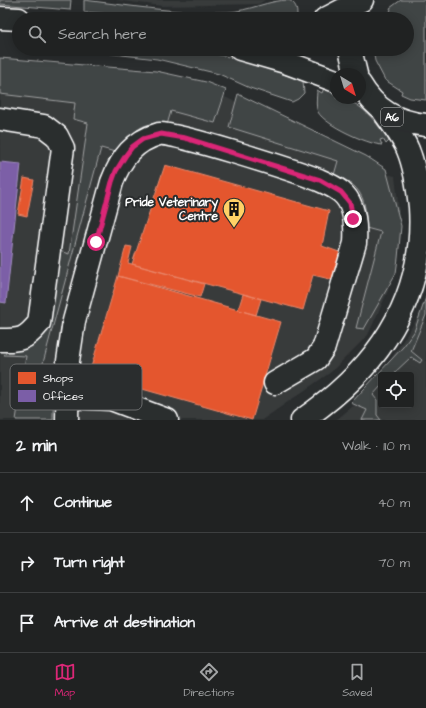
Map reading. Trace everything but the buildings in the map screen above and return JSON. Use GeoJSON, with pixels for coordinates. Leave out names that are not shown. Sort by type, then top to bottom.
{"type":"FeatureCollection","features":[{"type":"Feature","properties":{"kind":"street"},"geometry":{"type":"LineString","coordinates":[[338,12],[362,0]]}},
{"type":"Feature","properties":{"kind":"street"},"geometry":{"type":"LineString","coordinates":[[361,12],[368,0]]}},
{"type":"Feature","properties":{"kind":"street"},"geometry":{"type":"LineString","coordinates":[[0,18],[12,19]]}},
{"type":"Feature","properties":{"kind":"street"},"geometry":{"type":"LineString","coordinates":[[264,56],[330,79]]}},
{"type":"Feature","properties":{"kind":"street"},"geometry":{"type":"LineString","coordinates":[[352,56],[355,68]]}},
{"type":"Feature","properties":{"kind":"street","name":"A6"},"geometry":{"type":"LineString","coordinates":[[366,94],[384,112],[400,120],[426,125]]}},
{"type":"Feature","properties":{"kind":"street"},"geometry":{"type":"LineString","coordinates":[[315,416],[368,363],[398,321],[408,301],[415,276],[424,225],[418,190],[408,150],[384,112]]}},
{"type":"Feature","properties":{"kind":"street"},"geometry":{"type":"LineString","coordinates":[[0,120],[44,126],[57,136],[63,148],[39,323],[28,336],[14,340],[0,340]]}},
{"type":"Feature","properties":{"kind":"street"},"geometry":{"type":"LineString","coordinates":[[68,364],[74,320],[114,176],[132,147],[143,139],[161,134],[185,138],[320,180],[341,192],[350,203],[356,230],[355,243],[324,347],[316,359],[276,383]]}},
{"type":"Feature","properties":{"kind":"street"},"geometry":{"type":"LineString","coordinates":[[140,410],[167,420]]}},
{"type":"Feature","properties":{"kind":"shaded area"},"geometry":{"type":"Polygon","coordinates":[[[0,0],[71,0],[70,10],[0,4],[0,0]]]}},
{"type":"Feature","properties":{"kind":"shaded area"},"geometry":{"type":"Polygon","coordinates":[[[84,0],[192,12],[84,12],[84,0]]]}},
{"type":"Feature","properties":{"kind":"shaded area"},"geometry":{"type":"Polygon","coordinates":[[[115,0],[265,0],[259,4],[162,6],[115,0]]]}},
{"type":"Feature","properties":{"kind":"shaded area"},"geometry":{"type":"Polygon","coordinates":[[[281,0],[289,0],[296,6],[297,11],[228,12],[244,10],[281,0]]]}},
{"type":"Feature","properties":{"kind":"shaded area"},"geometry":{"type":"Polygon","coordinates":[[[401,0],[426,0],[426,100],[410,98],[401,94],[402,91],[385,80],[375,61],[374,56],[414,56],[414,12],[389,12],[391,10],[390,8],[401,0]]]}},
{"type":"Feature","properties":{"kind":"shaded area"},"geometry":{"type":"Polygon","coordinates":[[[131,56],[225,56],[252,63],[303,81],[304,93],[292,102],[250,88],[219,74],[157,59],[131,56]]]}},
{"type":"Feature","properties":{"kind":"shaded area"},"geometry":{"type":"Polygon","coordinates":[[[0,58],[156,71],[206,82],[226,90],[215,123],[171,111],[167,125],[149,124],[137,130],[115,152],[101,148],[44,364],[25,364],[26,356],[4,355],[10,348],[24,348],[34,343],[45,332],[56,250],[69,254],[88,123],[73,119],[75,103],[0,94],[0,58]]]}},
{"type":"Feature","properties":{"kind":"shaded area"},"geometry":{"type":"Polygon","coordinates":[[[0,71],[199,85],[309,136],[370,170],[395,176],[399,211],[388,291],[368,335],[331,372],[262,420],[0,420],[0,71]]]}},
{"type":"Feature","properties":{"kind":"shaded area"},"geometry":{"type":"Polygon","coordinates":[[[324,88],[330,92],[330,104],[355,104],[360,107],[379,127],[389,141],[386,144],[383,139],[380,140],[382,145],[375,144],[357,138],[337,128],[322,117],[318,112],[316,101],[317,90],[322,93],[324,88]]]}},
{"type":"Feature","properties":{"kind":"shaded area"},"geometry":{"type":"Polygon","coordinates":[[[238,94],[366,156],[386,169],[401,226],[396,273],[364,329],[356,328],[381,232],[366,228],[365,209],[360,194],[351,183],[334,175],[338,161],[229,127],[238,94]]]}},
{"type":"Feature","properties":{"kind":"shaded area"},"geometry":{"type":"Polygon","coordinates":[[[426,297],[426,315],[411,351],[422,360],[420,363],[411,357],[395,372],[380,372],[403,347],[414,332],[426,297]]]}},
{"type":"Feature","properties":{"kind":"shaded area"},"geometry":{"type":"Polygon","coordinates":[[[426,305],[426,420],[336,420],[369,393],[378,379],[378,408],[414,408],[414,372],[383,372],[426,305]]]}},
{"type":"Feature","properties":{"kind":"shaded area"},"geometry":{"type":"Polygon","coordinates":[[[378,374],[378,389],[373,395],[377,400],[377,415],[381,420],[362,420],[367,410],[351,403],[378,374]]]}},
{"type":"Feature","properties":{"kind":"shaded area"},"geometry":{"type":"Polygon","coordinates":[[[18,410],[53,410],[53,420],[16,420],[18,410]]]}},
{"type":"Feature","properties":{"kind":"place","name":"Pride Veterinary Centre"},"geometry":{"type":"Point","coordinates":[234,228]}},
{"type":"Feature","properties":{"kind":"route"},"geometry":{"type":"LineString","coordinates":[[96,242],[116,171],[132,147],[143,139],[161,134],[185,138],[320,180],[341,192],[350,203],[353,212],[353,219]]}}]}
